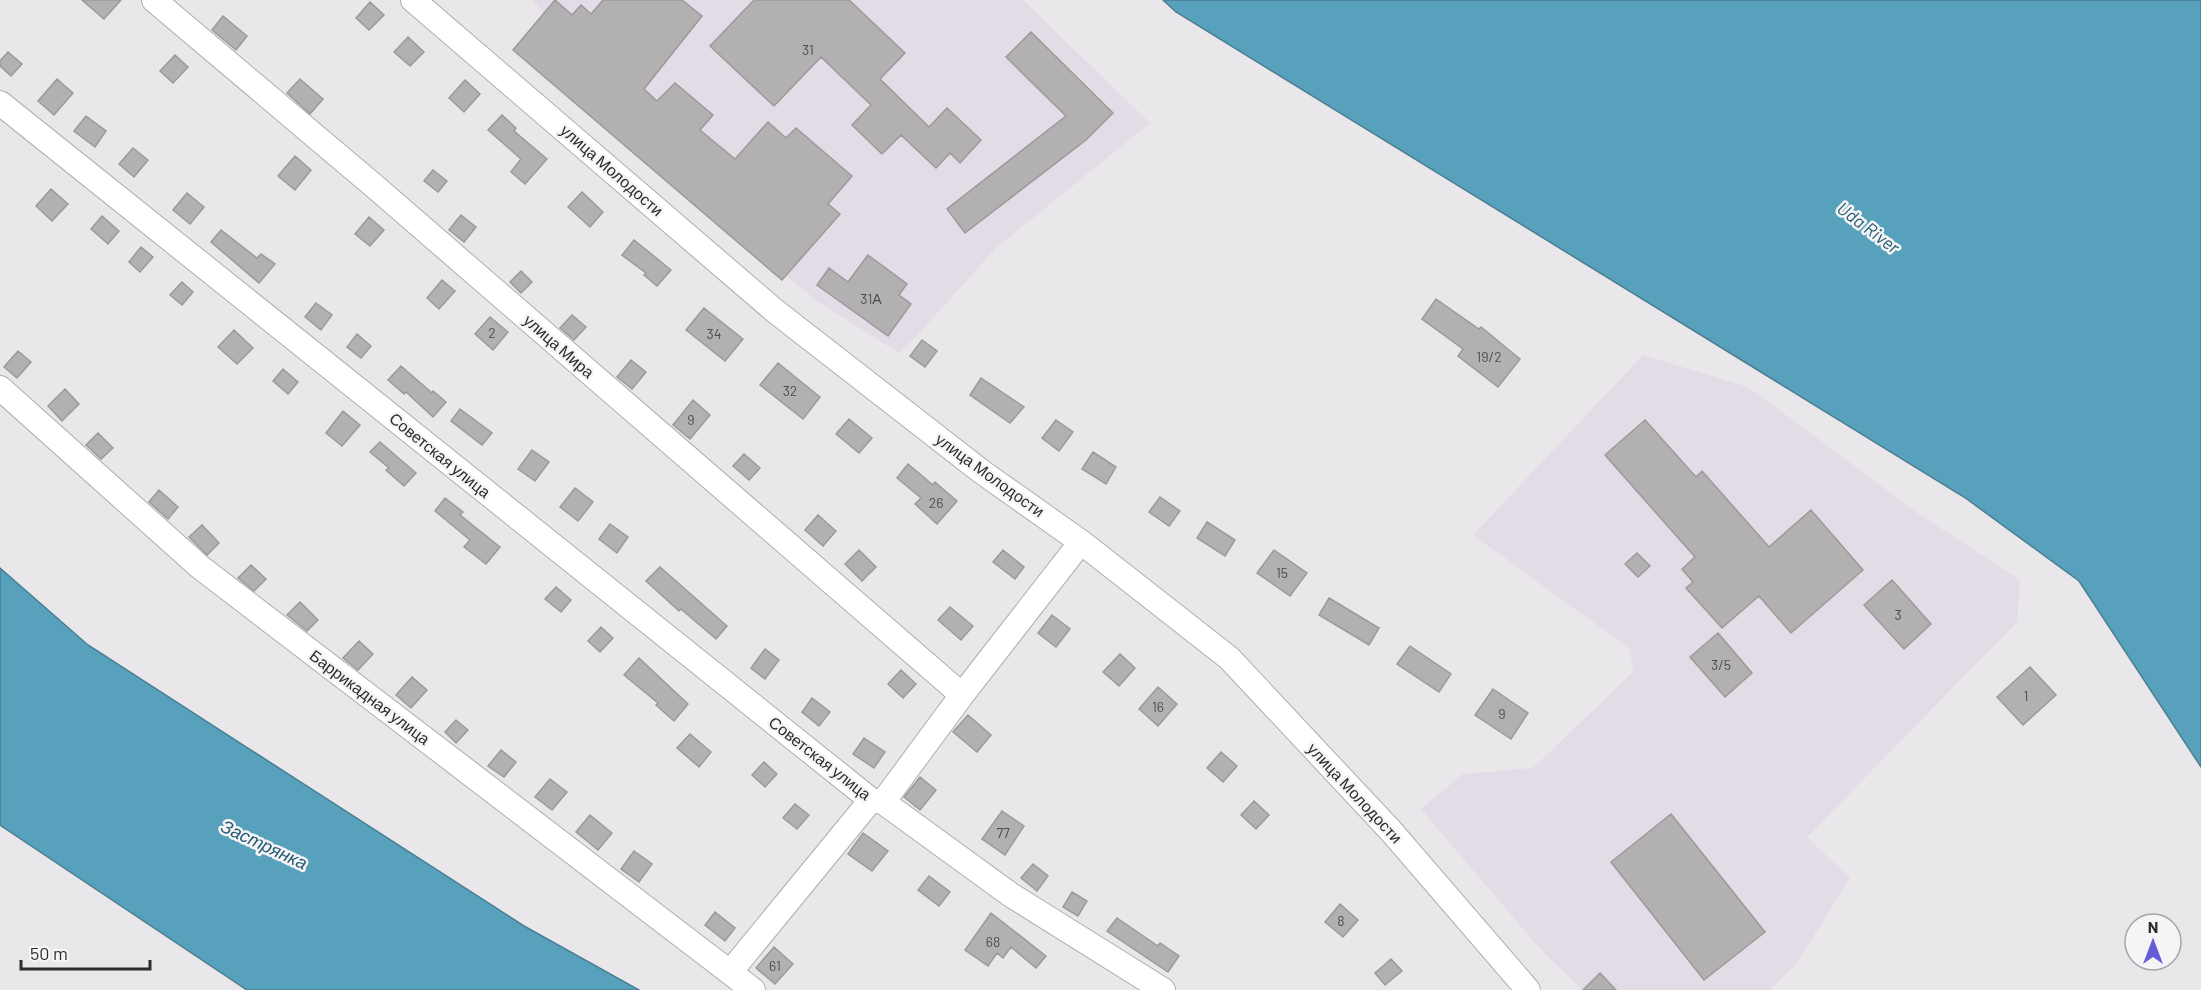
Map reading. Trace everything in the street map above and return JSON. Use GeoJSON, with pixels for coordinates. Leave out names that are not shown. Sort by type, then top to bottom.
{"type":"FeatureCollection","features":[{"type":"Feature","properties":{"kind":"street","name":"улица Мира"},"geometry":{"type":"LineString","coordinates":[[154,0],[373,184],[962,695]]}},
{"type":"Feature","properties":{"kind":"street","name":"улица Молодости"},"geometry":{"type":"LineString","coordinates":[[413,0],[775,311],[982,472],[1081,542],[1229,658],[1391,831],[1528,990]]}},
{"type":"Feature","properties":{"kind":"street","name":"Советская улица"},"geometry":{"type":"LineString","coordinates":[[0,103],[877,801],[1011,895],[1163,990]]}},
{"type":"Feature","properties":{"kind":"street","name":"Баррикадная улица"},"geometry":{"type":"LineString","coordinates":[[0,388],[200,567],[753,990]]}},
{"type":"Feature","properties":{"kind":"street","name":"Советская улица"},"geometry":{"type":"LineString","coordinates":[[877,801],[1081,542]]}},
{"type":"Feature","properties":{"kind":"street"},"geometry":{"type":"LineString","coordinates":[[730,971],[877,801]]}},
{"type":"Feature","properties":{"kind":"shaded area"},"geometry":{"type":"Polygon","coordinates":[[[532,0],[1023,0],[1150,123],[996,248],[899,353],[817,301],[775,266],[532,0]]]}},
{"type":"Feature","properties":{"kind":"shaded area"},"geometry":{"type":"Polygon","coordinates":[[[1643,355],[1748,387],[1919,514],[2020,580],[2017,622],[1807,837],[1850,878],[1796,964],[1770,990],[1582,990],[1542,951],[1421,809],[1463,774],[1533,768],[1633,672],[1630,649],[1473,535],[1643,355]]]}},
{"type":"Feature","properties":{"kind":"water","name":"Uda River"},"geometry":{"type":"Polygon","coordinates":[[[1163,0],[2201,0],[2201,767],[2079,581],[1964,497],[1176,12],[1163,0]]]}},
{"type":"Feature","properties":{"kind":"water","name":"Застрянка"},"geometry":{"type":"Polygon","coordinates":[[[0,568],[88,645],[524,926],[639,990],[247,990],[0,825],[0,568]]]}},
{"type":"Feature","properties":{"kind":"building"},"geometry":{"type":"Polygon","coordinates":[[[82,0],[121,0],[104,19],[82,0]]]}},
{"type":"Feature","properties":{"kind":"building"},"geometry":{"type":"Polygon","coordinates":[[[555,0],[572,15],[581,5],[591,14],[603,0],[682,0],[702,16],[644,89],[657,101],[675,83],[713,115],[700,130],[735,159],[768,122],[786,138],[796,128],[852,176],[828,204],[840,214],[782,280],[513,50],[555,0]]]}},
{"type":"Feature","properties":{"kind":"building"},"geometry":{"type":"Polygon","coordinates":[[[754,0],[849,0],[905,53],[880,79],[929,127],[947,108],[981,140],[960,163],[950,153],[936,168],[901,135],[882,154],[852,125],[871,105],[821,57],[774,106],[710,46],[754,0]]]}},
{"type":"Feature","properties":{"kind":"building"},"geometry":{"type":"Polygon","coordinates":[[[370,2],[384,15],[369,30],[356,18],[370,2]]]}},
{"type":"Feature","properties":{"kind":"building"},"geometry":{"type":"Polygon","coordinates":[[[223,16],[247,36],[236,50],[212,30],[223,16]]]}},
{"type":"Feature","properties":{"kind":"building"},"geometry":{"type":"Polygon","coordinates":[[[1031,32],[1113,113],[1086,140],[965,233],[947,209],[1066,116],[1006,57],[1031,32]]]}},
{"type":"Feature","properties":{"kind":"building"},"geometry":{"type":"Polygon","coordinates":[[[408,37],[424,52],[410,66],[394,52],[408,37]]]}},
{"type":"Feature","properties":{"kind":"building"},"geometry":{"type":"Polygon","coordinates":[[[8,52],[22,64],[11,76],[0,66],[0,61],[8,52]]]}},
{"type":"Feature","properties":{"kind":"building"},"geometry":{"type":"Polygon","coordinates":[[[175,55],[188,67],[173,83],[160,71],[175,55]]]}},
{"type":"Feature","properties":{"kind":"building"},"geometry":{"type":"Polygon","coordinates":[[[57,79],[73,93],[54,115],[38,101],[57,79]]]}},
{"type":"Feature","properties":{"kind":"building"},"geometry":{"type":"Polygon","coordinates":[[[300,79],[323,99],[310,114],[287,93],[300,79]]]}},
{"type":"Feature","properties":{"kind":"building"},"geometry":{"type":"Polygon","coordinates":[[[465,80],[480,94],[464,112],[449,98],[465,80]]]}},
{"type":"Feature","properties":{"kind":"building"},"geometry":{"type":"Polygon","coordinates":[[[502,115],[516,128],[514,131],[547,159],[525,184],[511,172],[521,159],[488,130],[502,115]]]}},
{"type":"Feature","properties":{"kind":"building"},"geometry":{"type":"Polygon","coordinates":[[[86,116],[106,131],[95,147],[74,131],[86,116]]]}},
{"type":"Feature","properties":{"kind":"building"},"geometry":{"type":"Polygon","coordinates":[[[133,148],[148,160],[134,177],[119,164],[133,148]]]}},
{"type":"Feature","properties":{"kind":"building"},"geometry":{"type":"Polygon","coordinates":[[[295,156],[311,170],[295,190],[278,176],[295,156]]]}},
{"type":"Feature","properties":{"kind":"building"},"geometry":{"type":"Polygon","coordinates":[[[433,170],[447,181],[438,192],[424,181],[433,170]]]}},
{"type":"Feature","properties":{"kind":"building"},"geometry":{"type":"Polygon","coordinates":[[[51,189],[68,204],[52,221],[36,206],[51,189]]]}},
{"type":"Feature","properties":{"kind":"building"},"geometry":{"type":"Polygon","coordinates":[[[582,192],[603,212],[590,227],[568,207],[582,192]]]}},
{"type":"Feature","properties":{"kind":"building"},"geometry":{"type":"Polygon","coordinates":[[[187,193],[204,207],[190,224],[173,210],[187,193]]]}},
{"type":"Feature","properties":{"kind":"building"},"geometry":{"type":"Polygon","coordinates":[[[461,215],[476,227],[464,242],[449,230],[461,215]]]}},
{"type":"Feature","properties":{"kind":"building"},"geometry":{"type":"Polygon","coordinates":[[[102,216],[119,231],[108,244],[91,229],[102,216]]]}},
{"type":"Feature","properties":{"kind":"building"},"geometry":{"type":"Polygon","coordinates":[[[369,217],[384,230],[370,246],[355,234],[369,217]]]}},
{"type":"Feature","properties":{"kind":"building"},"geometry":{"type":"Polygon","coordinates":[[[221,230],[257,258],[261,254],[275,264],[259,283],[211,242],[221,230]]]}},
{"type":"Feature","properties":{"kind":"building"},"geometry":{"type":"Polygon","coordinates":[[[634,240],[671,270],[657,286],[644,275],[646,273],[622,255],[634,240]]]}},
{"type":"Feature","properties":{"kind":"building"},"geometry":{"type":"Polygon","coordinates":[[[141,247],[153,257],[140,272],[129,262],[141,247]]]}},
{"type":"Feature","properties":{"kind":"building"},"geometry":{"type":"Polygon","coordinates":[[[868,255],[907,284],[899,295],[911,304],[888,336],[817,285],[829,268],[848,282],[868,255]]]}},
{"type":"Feature","properties":{"kind":"building"},"geometry":{"type":"Polygon","coordinates":[[[521,271],[532,282],[521,293],[510,282],[521,271]]]}},
{"type":"Feature","properties":{"kind":"building"},"geometry":{"type":"Polygon","coordinates":[[[442,280],[455,291],[439,309],[427,298],[442,280]]]}},
{"type":"Feature","properties":{"kind":"building"},"geometry":{"type":"Polygon","coordinates":[[[182,282],[193,292],[182,305],[170,295],[182,282]]]}},
{"type":"Feature","properties":{"kind":"building"},"geometry":{"type":"Polygon","coordinates":[[[1436,299],[1479,329],[1481,327],[1520,359],[1498,387],[1458,356],[1463,349],[1422,319],[1436,299]]]}},
{"type":"Feature","properties":{"kind":"building"},"geometry":{"type":"Polygon","coordinates":[[[316,303],[332,315],[321,330],[305,317],[316,303]]]}},
{"type":"Feature","properties":{"kind":"building"},"geometry":{"type":"Polygon","coordinates":[[[704,308],[743,339],[725,361],[686,330],[704,308]]]}},
{"type":"Feature","properties":{"kind":"building"},"geometry":{"type":"Polygon","coordinates":[[[572,315],[586,327],[574,340],[560,328],[572,315]]]}},
{"type":"Feature","properties":{"kind":"building"},"geometry":{"type":"Polygon","coordinates":[[[490,317],[508,332],[493,350],[475,334],[490,317]]]}},
{"type":"Feature","properties":{"kind":"building"},"geometry":{"type":"Polygon","coordinates":[[[234,330],[253,348],[237,364],[218,347],[234,330]]]}},
{"type":"Feature","properties":{"kind":"building"},"geometry":{"type":"Polygon","coordinates":[[[357,334],[371,346],[361,358],[347,347],[357,334]]]}},
{"type":"Feature","properties":{"kind":"building"},"geometry":{"type":"Polygon","coordinates":[[[922,340],[937,351],[925,367],[910,356],[922,340]]]}},
{"type":"Feature","properties":{"kind":"building"},"geometry":{"type":"Polygon","coordinates":[[[18,351],[31,362],[17,378],[4,367],[18,351]]]}},
{"type":"Feature","properties":{"kind":"building"},"geometry":{"type":"Polygon","coordinates":[[[631,360],[646,372],[632,389],[617,377],[631,360]]]}},
{"type":"Feature","properties":{"kind":"building"},"geometry":{"type":"Polygon","coordinates":[[[778,363],[820,397],[803,419],[760,385],[778,363]]]}},
{"type":"Feature","properties":{"kind":"building"},"geometry":{"type":"Polygon","coordinates":[[[401,366],[446,402],[433,417],[406,392],[404,394],[388,380],[401,366]]]}},
{"type":"Feature","properties":{"kind":"building"},"geometry":{"type":"Polygon","coordinates":[[[283,369],[298,382],[288,394],[273,381],[283,369]]]}},
{"type":"Feature","properties":{"kind":"building"},"geometry":{"type":"Polygon","coordinates":[[[981,378],[1024,407],[1010,423],[970,395],[981,378]]]}},
{"type":"Feature","properties":{"kind":"building"},"geometry":{"type":"Polygon","coordinates":[[[65,389],[79,404],[62,421],[48,406],[65,389]]]}},
{"type":"Feature","properties":{"kind":"building"},"geometry":{"type":"Polygon","coordinates":[[[693,400],[710,415],[690,439],[673,425],[693,400]]]}},
{"type":"Feature","properties":{"kind":"building"},"geometry":{"type":"Polygon","coordinates":[[[460,409],[492,433],[482,445],[451,421],[460,409]]]}},
{"type":"Feature","properties":{"kind":"building"},"geometry":{"type":"Polygon","coordinates":[[[343,411],[360,425],[342,446],[326,433],[343,411]]]}},
{"type":"Feature","properties":{"kind":"building"},"geometry":{"type":"Polygon","coordinates":[[[849,419],[872,438],[859,453],[836,434],[849,419]]]}},
{"type":"Feature","properties":{"kind":"building"},"geometry":{"type":"Polygon","coordinates":[[[1056,420],[1073,432],[1059,451],[1042,438],[1056,420]]]}},
{"type":"Feature","properties":{"kind":"building"},"geometry":{"type":"Polygon","coordinates":[[[1645,420],[1696,477],[1702,471],[1769,547],[1811,510],[1863,570],[1791,633],[1759,596],[1722,628],[1686,588],[1693,582],[1682,569],[1695,557],[1605,455],[1645,420]]]}},
{"type":"Feature","properties":{"kind":"building"},"geometry":{"type":"Polygon","coordinates":[[[98,433],[113,448],[101,459],[86,445],[98,433]]]}},
{"type":"Feature","properties":{"kind":"building"},"geometry":{"type":"Polygon","coordinates":[[[380,442],[416,473],[404,486],[386,470],[389,468],[370,452],[380,442]]]}},
{"type":"Feature","properties":{"kind":"building"},"geometry":{"type":"Polygon","coordinates":[[[532,450],[549,462],[535,481],[518,469],[532,450]]]}},
{"type":"Feature","properties":{"kind":"building"},"geometry":{"type":"Polygon","coordinates":[[[1093,452],[1116,467],[1106,484],[1082,469],[1093,452]]]}},
{"type":"Feature","properties":{"kind":"building"},"geometry":{"type":"Polygon","coordinates":[[[744,454],[760,468],[749,480],[733,466],[744,454]]]}},
{"type":"Feature","properties":{"kind":"building"},"geometry":{"type":"Polygon","coordinates":[[[908,464],[933,485],[935,482],[957,501],[937,524],[915,504],[921,498],[897,478],[908,464]]]}},
{"type":"Feature","properties":{"kind":"building"},"geometry":{"type":"Polygon","coordinates":[[[575,488],[593,502],[578,521],[560,507],[575,488]]]}},
{"type":"Feature","properties":{"kind":"building"},"geometry":{"type":"Polygon","coordinates":[[[159,490],[178,507],[168,519],[149,502],[159,490]]]}},
{"type":"Feature","properties":{"kind":"building"},"geometry":{"type":"Polygon","coordinates":[[[1160,497],[1180,511],[1169,526],[1149,512],[1160,497]]]}},
{"type":"Feature","properties":{"kind":"building"},"geometry":{"type":"Polygon","coordinates":[[[445,498],[463,512],[460,515],[500,547],[486,564],[464,547],[470,540],[435,511],[445,498]]]}},
{"type":"Feature","properties":{"kind":"building"},"geometry":{"type":"Polygon","coordinates":[[[818,515],[836,531],[823,546],[805,530],[818,515]]]}},
{"type":"Feature","properties":{"kind":"building"},"geometry":{"type":"Polygon","coordinates":[[[1207,522],[1235,540],[1225,556],[1197,538],[1207,522]]]}},
{"type":"Feature","properties":{"kind":"building"},"geometry":{"type":"Polygon","coordinates":[[[610,524],[628,537],[617,553],[599,539],[610,524]]]}},
{"type":"Feature","properties":{"kind":"building"},"geometry":{"type":"Polygon","coordinates":[[[202,525],[219,543],[207,555],[189,537],[202,525]]]}},
{"type":"Feature","properties":{"kind":"building"},"geometry":{"type":"Polygon","coordinates":[[[859,550],[876,567],[862,581],[845,564],[859,550]]]}},
{"type":"Feature","properties":{"kind":"building"},"geometry":{"type":"Polygon","coordinates":[[[1003,550],[1024,567],[1015,579],[993,562],[1003,550]]]}},
{"type":"Feature","properties":{"kind":"building"},"geometry":{"type":"Polygon","coordinates":[[[1274,550],[1307,573],[1290,596],[1257,573],[1274,550]]]}},
{"type":"Feature","properties":{"kind":"building"},"geometry":{"type":"Polygon","coordinates":[[[1637,553],[1650,566],[1638,577],[1625,564],[1637,553]]]}},
{"type":"Feature","properties":{"kind":"building"},"geometry":{"type":"Polygon","coordinates":[[[251,565],[266,579],[254,591],[238,578],[251,565]]]}},
{"type":"Feature","properties":{"kind":"building"},"geometry":{"type":"Polygon","coordinates":[[[660,567],[727,626],[716,639],[681,609],[679,611],[646,581],[660,567]]]}},
{"type":"Feature","properties":{"kind":"building"},"geometry":{"type":"Polygon","coordinates":[[[1892,580],[1931,624],[1904,649],[1864,605],[1892,580]]]}},
{"type":"Feature","properties":{"kind":"building"},"geometry":{"type":"Polygon","coordinates":[[[556,587],[571,600],[561,612],[545,599],[556,587]]]}},
{"type":"Feature","properties":{"kind":"building"},"geometry":{"type":"Polygon","coordinates":[[[1329,598],[1379,628],[1369,645],[1319,615],[1329,598]]]}},
{"type":"Feature","properties":{"kind":"building"},"geometry":{"type":"Polygon","coordinates":[[[300,602],[318,620],[307,631],[287,615],[300,602]]]}},
{"type":"Feature","properties":{"kind":"building"},"geometry":{"type":"Polygon","coordinates":[[[950,607],[973,626],[961,640],[938,620],[950,607]]]}},
{"type":"Feature","properties":{"kind":"building"},"geometry":{"type":"Polygon","coordinates":[[[1052,615],[1070,629],[1056,647],[1038,633],[1052,615]]]}},
{"type":"Feature","properties":{"kind":"building"},"geometry":{"type":"Polygon","coordinates":[[[601,627],[613,638],[600,652],[588,641],[601,627]]]}},
{"type":"Feature","properties":{"kind":"building"},"geometry":{"type":"Polygon","coordinates":[[[1718,633],[1752,673],[1725,697],[1690,657],[1718,633]]]}},
{"type":"Feature","properties":{"kind":"building"},"geometry":{"type":"Polygon","coordinates":[[[359,641],[373,654],[358,670],[343,658],[359,641]]]}},
{"type":"Feature","properties":{"kind":"building"},"geometry":{"type":"Polygon","coordinates":[[[1410,646],[1451,674],[1439,692],[1397,664],[1410,646]]]}},
{"type":"Feature","properties":{"kind":"building"},"geometry":{"type":"Polygon","coordinates":[[[765,649],[779,660],[765,679],[751,668],[765,649]]]}},
{"type":"Feature","properties":{"kind":"building"},"geometry":{"type":"Polygon","coordinates":[[[1120,654],[1135,668],[1119,686],[1103,672],[1120,654]]]}},
{"type":"Feature","properties":{"kind":"building"},"geometry":{"type":"Polygon","coordinates":[[[639,658],[688,704],[674,721],[656,705],[658,703],[624,675],[639,658]]]}},
{"type":"Feature","properties":{"kind":"building"},"geometry":{"type":"Polygon","coordinates":[[[2030,667],[2056,695],[2023,725],[1997,697],[2030,667]]]}},
{"type":"Feature","properties":{"kind":"building"},"geometry":{"type":"Polygon","coordinates":[[[901,670],[916,684],[903,698],[888,684],[901,670]]]}},
{"type":"Feature","properties":{"kind":"building"},"geometry":{"type":"Polygon","coordinates":[[[412,677],[427,690],[411,708],[396,695],[412,677]]]}},
{"type":"Feature","properties":{"kind":"building"},"geometry":{"type":"Polygon","coordinates":[[[1158,687],[1177,704],[1158,726],[1139,709],[1158,687]]]}},
{"type":"Feature","properties":{"kind":"building"},"geometry":{"type":"Polygon","coordinates":[[[1493,689],[1528,713],[1511,739],[1475,715],[1493,689]]]}},
{"type":"Feature","properties":{"kind":"building"},"geometry":{"type":"Polygon","coordinates":[[[812,698],[830,712],[819,726],[802,712],[812,698]]]}},
{"type":"Feature","properties":{"kind":"building"},"geometry":{"type":"Polygon","coordinates":[[[968,715],[991,735],[977,752],[953,732],[968,715]]]}},
{"type":"Feature","properties":{"kind":"building"},"geometry":{"type":"Polygon","coordinates":[[[456,720],[468,730],[456,743],[445,732],[456,720]]]}},
{"type":"Feature","properties":{"kind":"building"},"geometry":{"type":"Polygon","coordinates":[[[690,734],[711,752],[699,767],[677,748],[690,734]]]}},
{"type":"Feature","properties":{"kind":"building"},"geometry":{"type":"Polygon","coordinates":[[[864,738],[885,752],[874,768],[853,754],[864,738]]]}},
{"type":"Feature","properties":{"kind":"building"},"geometry":{"type":"Polygon","coordinates":[[[501,750],[516,762],[504,777],[488,766],[501,750]]]}},
{"type":"Feature","properties":{"kind":"building"},"geometry":{"type":"Polygon","coordinates":[[[1221,752],[1237,766],[1223,782],[1207,768],[1221,752]]]}},
{"type":"Feature","properties":{"kind":"building"},"geometry":{"type":"Polygon","coordinates":[[[764,762],[777,774],[765,787],[752,775],[764,762]]]}},
{"type":"Feature","properties":{"kind":"building"},"geometry":{"type":"Polygon","coordinates":[[[920,777],[936,790],[920,810],[904,797],[920,777]]]}},
{"type":"Feature","properties":{"kind":"building"},"geometry":{"type":"Polygon","coordinates":[[[550,779],[567,792],[552,810],[535,797],[550,779]]]}},
{"type":"Feature","properties":{"kind":"building"},"geometry":{"type":"Polygon","coordinates":[[[1254,801],[1269,815],[1256,829],[1241,815],[1254,801]]]}},
{"type":"Feature","properties":{"kind":"building"},"geometry":{"type":"Polygon","coordinates":[[[795,804],[809,815],[797,829],[783,818],[795,804]]]}},
{"type":"Feature","properties":{"kind":"building"},"geometry":{"type":"Polygon","coordinates":[[[1002,811],[1024,826],[1005,855],[982,839],[1002,811]]]}},
{"type":"Feature","properties":{"kind":"building"},"geometry":{"type":"Polygon","coordinates":[[[1671,814],[1765,932],[1704,980],[1611,862],[1671,814]]]}},
{"type":"Feature","properties":{"kind":"building"},"geometry":{"type":"Polygon","coordinates":[[[590,815],[612,833],[598,850],[576,832],[590,815]]]}},
{"type":"Feature","properties":{"kind":"building"},"geometry":{"type":"Polygon","coordinates":[[[863,833],[888,851],[872,871],[848,854],[863,833]]]}},
{"type":"Feature","properties":{"kind":"building"},"geometry":{"type":"Polygon","coordinates":[[[634,851],[652,864],[639,882],[621,869],[634,851]]]}},
{"type":"Feature","properties":{"kind":"building"},"geometry":{"type":"Polygon","coordinates":[[[1033,864],[1048,876],[1037,891],[1021,878],[1033,864]]]}},
{"type":"Feature","properties":{"kind":"building"},"geometry":{"type":"Polygon","coordinates":[[[929,876],[950,892],[939,906],[918,890],[929,876]]]}},
{"type":"Feature","properties":{"kind":"building"},"geometry":{"type":"Polygon","coordinates":[[[1072,892],[1087,901],[1078,916],[1063,907],[1072,892]]]}},
{"type":"Feature","properties":{"kind":"building"},"geometry":{"type":"Polygon","coordinates":[[[1340,904],[1358,920],[1343,937],[1325,922],[1340,904]]]}},
{"type":"Feature","properties":{"kind":"building"},"geometry":{"type":"Polygon","coordinates":[[[715,912],[735,928],[725,941],[705,925],[715,912]]]}},
{"type":"Feature","properties":{"kind":"building"},"geometry":{"type":"Polygon","coordinates":[[[991,913],[1046,956],[1036,968],[1011,947],[1003,958],[997,953],[988,966],[965,950],[991,913]]]}},
{"type":"Feature","properties":{"kind":"building"},"geometry":{"type":"Polygon","coordinates":[[[1117,918],[1158,946],[1160,943],[1179,956],[1168,972],[1107,931],[1117,918]]]}},
{"type":"Feature","properties":{"kind":"building"},"geometry":{"type":"Polygon","coordinates":[[[774,947],[793,964],[775,984],[756,968],[774,947]]]}},
{"type":"Feature","properties":{"kind":"building"},"geometry":{"type":"Polygon","coordinates":[[[1391,959],[1402,971],[1385,985],[1375,973],[1391,959]]]}},
{"type":"Feature","properties":{"kind":"building"},"geometry":{"type":"Polygon","coordinates":[[[1600,973],[1616,990],[1583,990],[1600,973]]]}}]}
